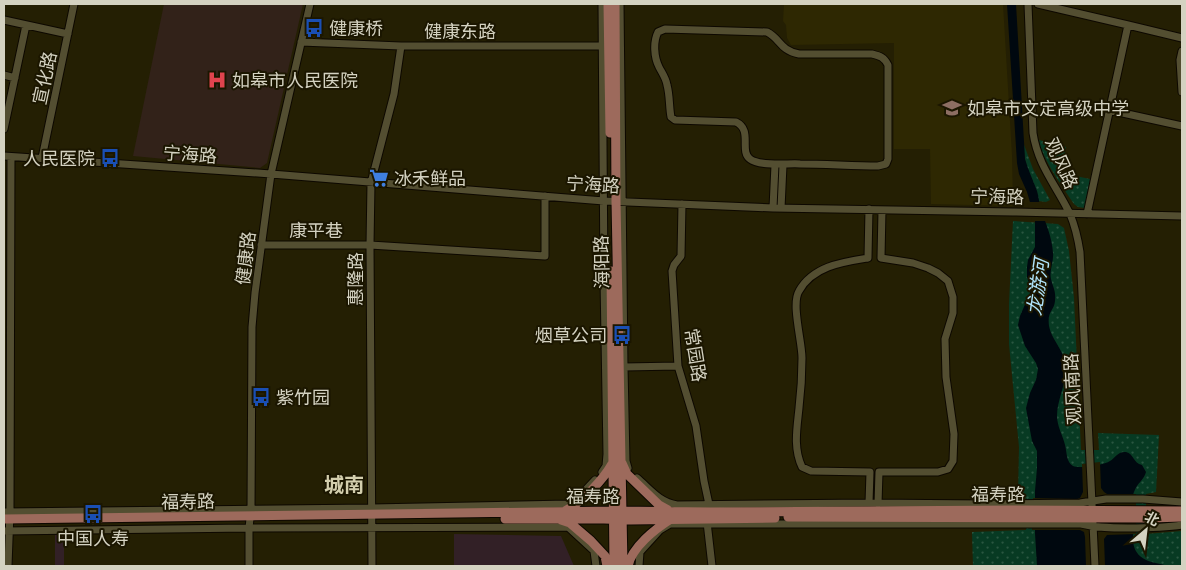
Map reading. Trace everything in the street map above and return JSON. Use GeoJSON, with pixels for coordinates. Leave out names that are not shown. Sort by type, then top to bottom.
{"type":"FeatureCollection","features":[{"type":"Feature","properties":{"kind":"main road","name":"海阳路"},"geometry":{"type":"LineString","coordinates":[[608,4],[611,45],[617,515]]}},
{"type":"Feature","properties":{"kind":"main road","name":"海阳路"},"geometry":{"type":"LineString","coordinates":[[611,45],[614,4]]}},
{"type":"Feature","properties":{"kind":"main road"},"geometry":{"type":"LineString","coordinates":[[607,566],[605,556],[581,531],[560,515],[575,506],[617,461],[627,474],[658,505],[671,515],[637,548],[628,566]]}},
{"type":"Feature","properties":{"kind":"main road","name":"福寿路"},"geometry":{"type":"LineString","coordinates":[[1151,515],[1182,511]]}},
{"type":"Feature","properties":{"kind":"main road","name":"福寿路"},"geometry":{"type":"LineString","coordinates":[[7,521],[560,515],[1093,514],[1151,515],[1182,518]]}},
{"type":"Feature","properties":{"kind":"main road"},"geometry":{"type":"LineString","coordinates":[[614,566],[617,515]]}},
{"type":"Feature","properties":{"kind":"main road"},"geometry":{"type":"LineString","coordinates":[[617,515],[623,566]]}},
{"type":"Feature","properties":{"kind":"street","name":"宣化路"},"geometry":{"type":"LineString","coordinates":[[42,158],[74,4]]}},
{"type":"Feature","properties":{"kind":"street","name":"健康路"},"geometry":{"type":"LineString","coordinates":[[249,566],[252,327],[271,174],[310,4]]}},
{"type":"Feature","properties":{"kind":"street"},"geometry":{"type":"LineString","coordinates":[[602,4],[611,45]]}},
{"type":"Feature","properties":{"kind":"street"},"geometry":{"type":"LineString","coordinates":[[611,45],[620,4]]}},
{"type":"Feature","properties":{"kind":"street","name":"观风路"},"geometry":{"type":"LineString","coordinates":[[1028,4],[1035,146],[1044,168],[1069,213]]}},
{"type":"Feature","properties":{"kind":"street"},"geometry":{"type":"LineString","coordinates":[[1038,4],[1182,38]]}},
{"type":"Feature","properties":{"kind":"street"},"geometry":{"type":"LineString","coordinates":[[4,20],[68,34]]}},
{"type":"Feature","properties":{"kind":"street"},"geometry":{"type":"LineString","coordinates":[[4,129],[26,25]]}},
{"type":"Feature","properties":{"kind":"street"},"geometry":{"type":"LineString","coordinates":[[1087,214],[1128,25]]}},
{"type":"Feature","properties":{"kind":"street"},"geometry":{"type":"LineString","coordinates":[[665,29],[767,32],[772,34],[790,52],[799,54],[872,54],[884,58],[888,65],[888,159],[886,164],[878,166],[779,165],[753,161],[748,158],[744,131],[741,124],[736,122],[675,120],[672,117],[666,81],[658,66],[655,50],[655,38],[658,32],[665,29]]}},
{"type":"Feature","properties":{"kind":"street","name":"健康东路"},"geometry":{"type":"LineString","coordinates":[[301,42],[401,46],[611,45]]}},
{"type":"Feature","properties":{"kind":"street","name":"惠隆路"},"geometry":{"type":"LineString","coordinates":[[372,566],[371,183],[394,94],[401,46]]}},
{"type":"Feature","properties":{"kind":"street"},"geometry":{"type":"LineString","coordinates":[[1182,51],[1180,60],[1182,92]]}},
{"type":"Feature","properties":{"kind":"street"},"geometry":{"type":"LineString","coordinates":[[4,75],[15,78]]}},
{"type":"Feature","properties":{"kind":"street"},"geometry":{"type":"LineString","coordinates":[[1109,110],[1182,126]]}},
{"type":"Feature","properties":{"kind":"street"},"geometry":{"type":"LineString","coordinates":[[7,156],[8,566]]}},
{"type":"Feature","properties":{"kind":"street","name":"宁海路"},"geometry":{"type":"LineString","coordinates":[[7,156],[271,174],[613,201],[773,208],[1182,216]]}},
{"type":"Feature","properties":{"kind":"street"},"geometry":{"type":"LineString","coordinates":[[773,208],[779,165]]}},
{"type":"Feature","properties":{"kind":"street"},"geometry":{"type":"LineString","coordinates":[[779,165],[781,208]]}},
{"type":"Feature","properties":{"kind":"street","name":"康平巷"},"geometry":{"type":"LineString","coordinates":[[262,245],[370,245],[544,256],[545,196]]}},
{"type":"Feature","properties":{"kind":"street"},"geometry":{"type":"LineString","coordinates":[[613,201],[624,367],[626,461],[629,471],[658,498],[668,504],[708,515]]}},
{"type":"Feature","properties":{"kind":"street"},"geometry":{"type":"LineString","coordinates":[[372,517],[568,504],[579,497],[601,475],[606,466],[607,454],[604,280],[613,201]]}},
{"type":"Feature","properties":{"kind":"street","name":"常园路"},"geometry":{"type":"LineString","coordinates":[[682,204],[681,256],[672,271],[678,366],[696,426],[708,515],[712,566]]}},
{"type":"Feature","properties":{"kind":"street"},"geometry":{"type":"LineString","coordinates":[[868,258],[869,209]]}},
{"type":"Feature","properties":{"kind":"street"},"geometry":{"type":"LineString","coordinates":[[881,258],[882,210]]}},
{"type":"Feature","properties":{"kind":"street","name":"观风南路"},"geometry":{"type":"LineString","coordinates":[[1069,213],[1074,224],[1080,252],[1095,566]]}},
{"type":"Feature","properties":{"kind":"street"},"geometry":{"type":"LineString","coordinates":[[868,258],[881,258],[913,263],[928,268],[948,281],[953,297],[953,312],[945,339],[945,357],[954,434],[953,461],[948,469],[938,472],[811,471],[802,468],[796,447],[802,369],[795,303],[798,292],[805,283],[830,265],[868,258]]}},
{"type":"Feature","properties":{"kind":"street"},"geometry":{"type":"LineString","coordinates":[[624,367],[678,366]]}},
{"type":"Feature","properties":{"kind":"street"},"geometry":{"type":"LineString","coordinates":[[869,503],[870,472]]}},
{"type":"Feature","properties":{"kind":"street"},"geometry":{"type":"LineString","coordinates":[[878,472],[878,504]]}},
{"type":"Feature","properties":{"kind":"street"},"geometry":{"type":"LineString","coordinates":[[639,566],[640,552],[660,530],[670,524],[708,515],[869,503],[986,504],[1015,514],[1081,524],[1106,499],[1182,502]]}},
{"type":"Feature","properties":{"kind":"street"},"geometry":{"type":"LineString","coordinates":[[1093,514],[1144,528],[1164,528],[1182,525]]}},
{"type":"Feature","properties":{"kind":"street"},"geometry":{"type":"LineString","coordinates":[[372,517],[568,527],[594,551],[596,566]]}},
{"type":"Feature","properties":{"kind":"shaded area","name":"如皋市人民医院"},"geometry":{"type":"Polygon","coordinates":[[[164,4],[303,4],[267,163],[260,168],[133,156],[164,4]]]}},
{"type":"Feature","properties":{"kind":"shaded area","name":"如皋市文定高级中学"},"geometry":{"type":"Polygon","coordinates":[[[784,4],[1003,4],[1012,155],[1012,206],[931,204],[930,149],[894,149],[894,43],[791,45],[787,38],[786,25],[783,21],[784,4]]]}},
{"type":"Feature","properties":{"kind":"shaded area"},"geometry":{"type":"Polygon","coordinates":[[[454,534],[561,536],[574,566],[454,566],[454,534]]]}},
{"type":"Feature","properties":{"kind":"shaded area"},"geometry":{"type":"Polygon","coordinates":[[[55,535],[64,535],[64,566],[55,566],[55,535]]]}},
{"type":"Feature","properties":{"kind":"green space"},"geometry":{"type":"Polygon","coordinates":[[[1039,140],[1066,147],[1061,173],[1090,179],[1085,208],[1074,204],[1048,164],[1039,140]]]}},
{"type":"Feature","properties":{"kind":"green space"},"geometry":{"type":"Polygon","coordinates":[[[1023,142],[1033,169],[1050,200],[1046,202],[1038,201],[1036,190],[1029,174],[1023,142]]]}},
{"type":"Feature","properties":{"kind":"green space"},"geometry":{"type":"Polygon","coordinates":[[[1013,221],[1058,224],[1064,228],[1069,251],[1074,298],[1081,450],[1099,450],[1098,433],[1159,435],[1156,492],[1146,494],[1146,534],[1182,531],[1182,566],[973,566],[972,532],[1026,530],[1027,499],[1018,496],[1019,447],[1009,344],[1013,221]]]}},
{"type":"Feature","properties":{"kind":"water","name":"龙游河"},"geometry":{"type":"Polygon","coordinates":[[[1007,4],[1016,4],[1025,159],[1037,191],[1040,208],[1052,247],[1051,276],[1055,297],[1049,317],[1049,326],[1066,365],[1057,416],[1068,459],[1076,467],[1092,466],[1112,460],[1119,454],[1126,452],[1142,465],[1146,472],[1133,495],[1134,546],[1137,552],[1146,560],[1171,566],[1037,566],[1035,491],[1037,451],[1032,441],[1026,408],[1038,369],[1025,346],[1018,325],[1030,293],[1027,267],[1028,260],[1035,247],[1035,219],[1017,163],[1007,4]]]}},
{"type":"Feature","properties":{"kind":"pier"},"geometry":{"type":"Polygon","coordinates":[[[1027,202],[1041,202],[1048,221],[1032,221],[1027,202]]]}},
{"type":"Feature","properties":{"kind":"pier"},"geometry":{"type":"Polygon","coordinates":[[[1100,462],[1101,488],[1104,492],[1107,494],[1136,494],[1136,534],[1107,535],[1104,539],[1105,566],[1086,566],[1084,532],[1080,530],[1032,530],[1033,498],[1080,498],[1083,492],[1082,464],[1100,462]]]}},
{"type":"Feature","properties":{"kind":"place","name":"健康桥"},"geometry":{"type":"Point","coordinates":[314,28]}},
{"type":"Feature","properties":{"kind":"place","name":"如皋市人民医院"},"geometry":{"type":"Point","coordinates":[217,80]}},
{"type":"Feature","properties":{"kind":"place","name":"如皋市文定高级中学"},"geometry":{"type":"Point","coordinates":[952,108]}},
{"type":"Feature","properties":{"kind":"place","name":"人民医院"},"geometry":{"type":"Point","coordinates":[110,158]}},
{"type":"Feature","properties":{"kind":"place","name":"冰禾鲜品"},"geometry":{"type":"Point","coordinates":[379,178]}},
{"type":"Feature","properties":{"kind":"place","name":"烟草公司"},"geometry":{"type":"Point","coordinates":[622,335]}},
{"type":"Feature","properties":{"kind":"place","name":"紫竹园"},"geometry":{"type":"Point","coordinates":[261,397]}},
{"type":"Feature","properties":{"kind":"place","name":"中国人寿"},"geometry":{"type":"Point","coordinates":[93,514]}},
{"type":"Feature","properties":{"kind":"district","name":"城南"},"geometry":{"type":"Point","coordinates":[344,484]}}]}
